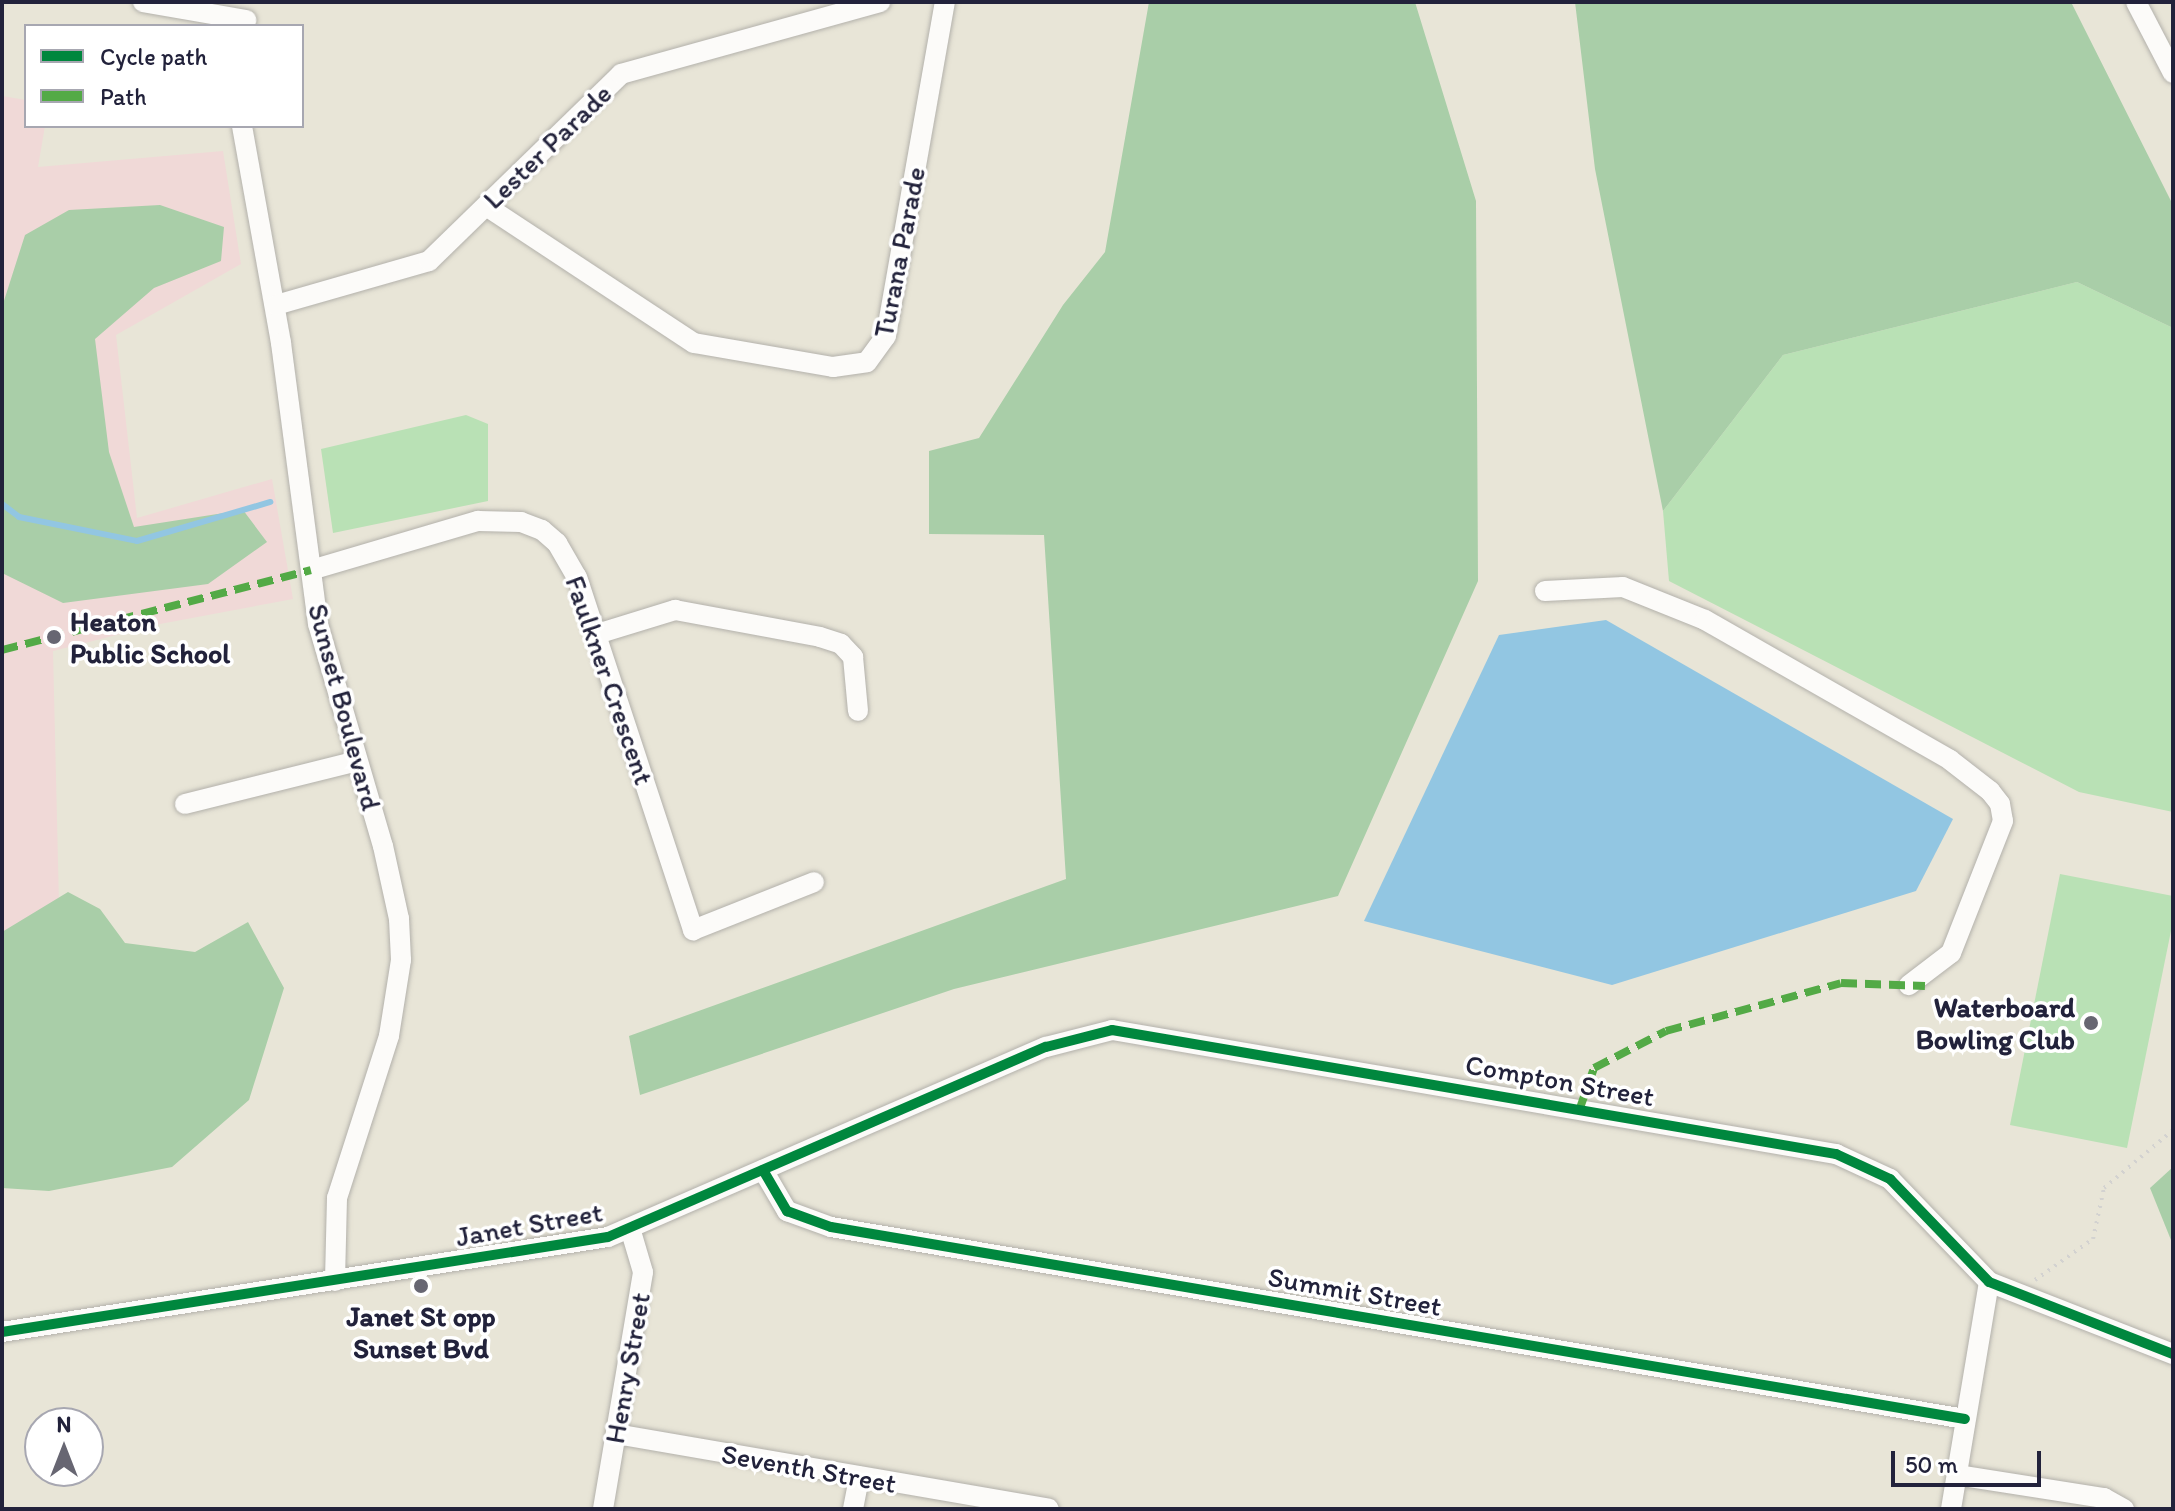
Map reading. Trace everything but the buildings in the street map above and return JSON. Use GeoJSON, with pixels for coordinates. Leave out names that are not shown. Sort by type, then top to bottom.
{"type":"FeatureCollection","features":[{"type":"Feature","properties":{"kind":"street"},"geometry":{"type":"LineString","coordinates":[[143,2],[247,16]]}},
{"type":"Feature","properties":{"kind":"street","name":"Lester Parade"},"geometry":{"type":"LineString","coordinates":[[276,305],[429,261],[621,74],[880,2]]}},
{"type":"Feature","properties":{"kind":"street","name":"Turana Parade"},"geometry":{"type":"LineString","coordinates":[[486,206],[694,343],[833,367],[867,362],[886,336],[945,2]]}},
{"type":"Feature","properties":{"kind":"street"},"geometry":{"type":"LineString","coordinates":[[2136,2],[2173,73]]}},
{"type":"Feature","properties":{"kind":"street","name":"Sunset Boulevard"},"geometry":{"type":"LineString","coordinates":[[242,128],[276,305],[311,570],[327,664],[394,886],[401,960],[389,1036],[337,1198],[335,1281]]}},
{"type":"Feature","properties":{"kind":"street","name":"Faulkner Crescent"},"geometry":{"type":"LineString","coordinates":[[311,570],[478,521],[521,522],[557,543],[577,577],[693,930],[814,882]]}},
{"type":"Feature","properties":{"kind":"street"},"geometry":{"type":"LineString","coordinates":[[1545,591],[1623,587],[1705,620],[1950,760],[1990,791],[2003,821],[1951,953],[1909,985]]}},
{"type":"Feature","properties":{"kind":"street"},"geometry":{"type":"LineString","coordinates":[[597,634],[675,610],[820,637],[841,644],[853,657],[858,711]]}},
{"type":"Feature","properties":{"kind":"street"},"geometry":{"type":"LineString","coordinates":[[185,804],[357,761]]}},
{"type":"Feature","properties":{"kind":"street","name":"Compton Street"},"geometry":{"type":"LineString","coordinates":[[1076,1035],[1112,1030],[1150,1034],[1836,1154],[1890,1179],[1989,1282],[2013,1295],[2173,1354]]}},
{"type":"Feature","properties":{"kind":"street","name":"Janet Street"},"geometry":{"type":"LineString","coordinates":[[2,1332],[582,1243],[630,1228],[1076,1035]]}},
{"type":"Feature","properties":{"kind":"street","name":"Summit Street"},"geometry":{"type":"LineString","coordinates":[[763,1170],[787,1211],[831,1227],[1965,1419]]}},
{"type":"Feature","properties":{"kind":"street","name":"Henry Street"},"geometry":{"type":"LineString","coordinates":[[603,1509],[643,1272],[643,1259],[630,1228]]}},
{"type":"Feature","properties":{"kind":"street"},"geometry":{"type":"LineString","coordinates":[[1951,1509],[1989,1282]]}},
{"type":"Feature","properties":{"kind":"street","name":"Seventh Street"},"geometry":{"type":"LineString","coordinates":[[616,1434],[1049,1509]]}},
{"type":"Feature","properties":{"kind":"street"},"geometry":{"type":"LineString","coordinates":[[1957,1475],[2104,1498],[2124,1509]]}},
{"type":"Feature","properties":{"kind":"street"},"geometry":{"type":"LineString","coordinates":[[853,1509],[859,1477]]}},
{"type":"Feature","properties":{"kind":"path"},"geometry":{"type":"LineString","coordinates":[[2013,1295],[2093,1239],[2104,1188],[2173,1130]]}},
{"type":"Feature","properties":{"kind":"shaded area","name":"Heaton Public School"},"geometry":{"type":"Polygon","coordinates":[[[2,96],[24,100],[24,128],[45,128],[38,167],[223,151],[241,264],[116,335],[137,518],[272,479],[293,599],[160,624],[53,651],[60,946],[2,1164],[2,96]]]}},
{"type":"Feature","properties":{"kind":"green space"},"geometry":{"type":"Polygon","coordinates":[[[1149,2],[1415,2],[1476,201],[1478,581],[1338,896],[954,989],[640,1095],[629,1036],[1066,879],[1044,535],[929,534],[929,451],[979,438],[1063,305],[1105,252],[1149,2]]]}},
{"type":"Feature","properties":{"kind":"green space"},"geometry":{"type":"Polygon","coordinates":[[[1575,2],[2071,2],[2173,205],[2173,328],[2077,282],[1783,355],[1663,511],[1595,169],[1575,2]]]}},
{"type":"Feature","properties":{"kind":"green space"},"geometry":{"type":"Polygon","coordinates":[[[160,205],[224,227],[221,261],[154,288],[95,339],[109,452],[134,527],[243,510],[267,542],[208,584],[63,603],[2,573],[2,307],[25,235],[69,210],[160,205]]]}},
{"type":"Feature","properties":{"kind":"green space"},"geometry":{"type":"Polygon","coordinates":[[[2077,282],[2173,328],[2173,812],[2079,792],[1669,581],[1663,511],[1783,355],[2077,282]]]}},
{"type":"Feature","properties":{"kind":"green space"},"geometry":{"type":"Polygon","coordinates":[[[466,415],[488,424],[488,501],[333,533],[321,449],[466,415]]]}},
{"type":"Feature","properties":{"kind":"green space","name":"Waterboard Bowling Club"},"geometry":{"type":"Polygon","coordinates":[[[2060,874],[2173,896],[2173,921],[2127,1148],[2010,1125],[2060,874]]]}},
{"type":"Feature","properties":{"kind":"green space"},"geometry":{"type":"Polygon","coordinates":[[[68,892],[100,909],[125,943],[195,952],[248,922],[284,988],[249,1100],[172,1167],[49,1191],[2,1188],[2,932],[68,892]]]}},
{"type":"Feature","properties":{"kind":"green space"},"geometry":{"type":"Polygon","coordinates":[[[2173,1167],[2173,1245],[2150,1188],[2173,1167]]]}},
{"type":"Feature","properties":{"kind":"water"},"geometry":{"type":"Polygon","coordinates":[[[1606,620],[1953,819],[1916,891],[1612,985],[1364,921],[1499,635],[1606,620]]]}},
{"type":"Feature","properties":{"kind":"waterway"},"geometry":{"type":"LineString","coordinates":[[2,504],[19,517],[137,541],[270,502]]}},
{"type":"Feature","properties":{"kind":"marked path"},"geometry":{"type":"LineString","coordinates":[[2,650],[311,570]]}},
{"type":"Feature","properties":{"kind":"marked path"},"geometry":{"type":"LineString","coordinates":[[1580,1108],[1594,1068],[1666,1031],[1841,983],[1925,986]]}},
{"type":"Feature","properties":{"kind":"cycle path"},"geometry":{"type":"LineString","coordinates":[[2,1332],[608,1237],[1046,1047],[1112,1030],[1836,1154],[1890,1179],[1989,1282],[2173,1354]]}},
{"type":"Feature","properties":{"kind":"cycle path"},"geometry":{"type":"LineString","coordinates":[[763,1170],[787,1211],[831,1227],[1965,1419]]}},
{"type":"Feature","properties":{"kind":"place","name":"Heaton Public School"},"geometry":{"type":"Point","coordinates":[54,637]}},
{"type":"Feature","properties":{"kind":"place","name":"Waterboard Bowling Club"},"geometry":{"type":"Point","coordinates":[2091,1023]}},
{"type":"Feature","properties":{"kind":"place","name":"Janet St opp Sunset Bvd"},"geometry":{"type":"Point","coordinates":[421,1286]}}]}
